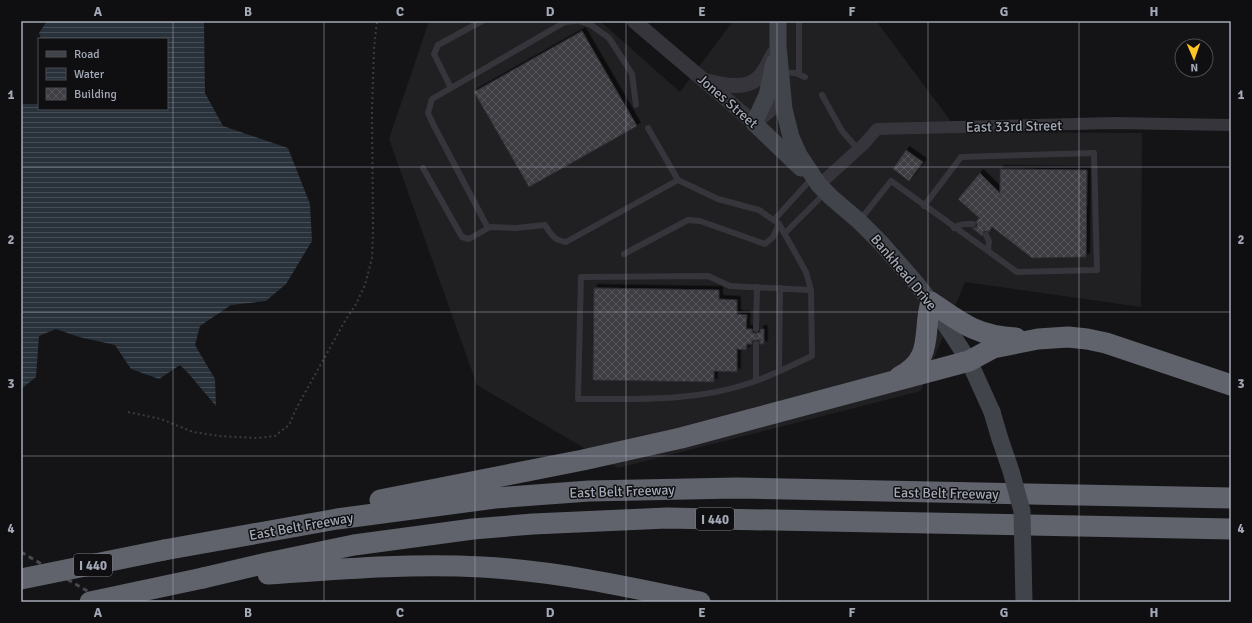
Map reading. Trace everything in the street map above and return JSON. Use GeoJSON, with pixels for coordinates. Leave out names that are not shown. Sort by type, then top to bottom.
{"type":"FeatureCollection","features":[{"type":"Feature","properties":{"kind":"highway"},"geometry":{"type":"LineString","coordinates":[[888,382],[909,371],[917,363],[922,354],[926,344],[928,314],[931,302],[961,323],[990,335],[998,337],[1038,339],[1068,337],[1087,339],[1106,343],[1231,385]]}},
{"type":"Feature","properties":{"kind":"highway"},"geometry":{"type":"LineString","coordinates":[[256,533],[307,517],[360,504],[583,460],[681,438],[969,361],[993,348],[1038,339]]}},
{"type":"Feature","properties":{"kind":"highway","name":"East Belt Freeway"},"geometry":{"type":"LineString","coordinates":[[21,579],[164,550],[337,519],[495,498],[589,491],[737,488],[1231,498]]}},
{"type":"Feature","properties":{"kind":"highway","name":"East Belt Freeway"},"geometry":{"type":"LineString","coordinates":[[90,602],[354,545],[473,529],[533,524],[667,518],[1231,529]]}},
{"type":"Feature","properties":{"kind":"highway"},"geometry":{"type":"LineString","coordinates":[[203,578],[346,568],[400,566],[482,567],[574,577],[700,602]]}},
{"type":"Feature","properties":{"kind":"main road","name":"Bankhead Drive"},"geometry":{"type":"LineString","coordinates":[[778,21],[778,46],[784,110],[791,137],[799,155],[819,185],[859,221],[916,283],[931,302],[969,361],[992,412],[1022,511],[1024,602]]}},
{"type":"Feature","properties":{"kind":"main road","name":"Bankhead Drive"},"geometry":{"type":"LineString","coordinates":[[754,123],[767,95],[778,46]]}},
{"type":"Feature","properties":{"kind":"main road","name":"Jones Street"},"geometry":{"type":"LineString","coordinates":[[754,123],[819,185]]}},
{"type":"Feature","properties":{"kind":"street","name":"Jones Street"},"geometry":{"type":"LineString","coordinates":[[634,21],[754,123]]}},
{"type":"Feature","properties":{"kind":"street"},"geometry":{"type":"LineString","coordinates":[[704,80],[728,85],[746,85],[759,78],[778,46]]}},
{"type":"Feature","properties":{"kind":"street"},"geometry":{"type":"LineString","coordinates":[[754,123],[768,111],[782,90]]}},
{"type":"Feature","properties":{"kind":"street","name":"East 33rd Street"},"geometry":{"type":"LineString","coordinates":[[819,185],[877,129],[1113,123],[1231,125]]}},
{"type":"Feature","properties":{"kind":"lane"},"geometry":{"type":"LineString","coordinates":[[451,88],[434,54],[438,45],[482,21]]}},
{"type":"Feature","properties":{"kind":"lane"},"geometry":{"type":"LineString","coordinates":[[488,228],[428,113],[432,100],[565,22],[575,21]]}},
{"type":"Feature","properties":{"kind":"lane"},"geometry":{"type":"LineString","coordinates":[[579,21],[591,25],[609,38],[632,74],[636,105]]}},
{"type":"Feature","properties":{"kind":"lane"},"geometry":{"type":"LineString","coordinates":[[780,72],[802,75],[799,21]]}},
{"type":"Feature","properties":{"kind":"lane"},"geometry":{"type":"LineString","coordinates":[[822,95],[842,131],[858,149]]}},
{"type":"Feature","properties":{"kind":"lane"},"geometry":{"type":"LineString","coordinates":[[648,128],[678,180],[718,199],[759,210],[776,222],[784,233],[806,272],[811,290],[812,356],[756,380],[712,393],[661,399],[578,399],[581,276],[708,276],[730,286],[811,290]]}},
{"type":"Feature","properties":{"kind":"lane"},"geometry":{"type":"LineString","coordinates":[[859,221],[891,182],[954,228],[1017,272],[1096,270],[1094,154],[961,157],[924,206]]}},
{"type":"Feature","properties":{"kind":"lane"},"geometry":{"type":"LineString","coordinates":[[423,168],[462,237],[469,240],[488,228],[545,225],[554,238],[558,241],[566,242],[678,180]]}},
{"type":"Feature","properties":{"kind":"lane"},"geometry":{"type":"LineString","coordinates":[[624,254],[688,220],[700,221],[765,244],[773,237],[776,222],[819,185]]}},
{"type":"Feature","properties":{"kind":"lane"},"geometry":{"type":"LineString","coordinates":[[784,233],[819,185]]}},
{"type":"Feature","properties":{"kind":"lane"},"geometry":{"type":"LineString","coordinates":[[954,228],[957,225],[973,224]]}},
{"type":"Feature","properties":{"kind":"lane"},"geometry":{"type":"LineString","coordinates":[[986,235],[989,241],[988,251]]}},
{"type":"Feature","properties":{"kind":"lane"},"geometry":{"type":"LineString","coordinates":[[756,329],[757,287]]}},
{"type":"Feature","properties":{"kind":"lane"},"geometry":{"type":"LineString","coordinates":[[779,370],[780,288]]}},
{"type":"Feature","properties":{"kind":"lane"},"geometry":{"type":"LineString","coordinates":[[756,344],[756,380]]}},
{"type":"Feature","properties":{"kind":"path"},"geometry":{"type":"LineString","coordinates":[[128,412],[161,419],[193,432],[219,436],[256,438],[275,436],[289,425],[301,400],[359,298],[365,285],[372,258],[372,110],[374,49],[377,21]]}},
{"type":"Feature","properties":{"kind":"shaded area"},"geometry":{"type":"Polygon","coordinates":[[[429,21],[600,21],[680,92],[733,21],[876,21],[959,132],[1142,133],[1141,307],[965,282],[921,391],[618,468],[477,385],[389,139],[429,21]]]}},
{"type":"Feature","properties":{"kind":"water"},"geometry":{"type":"Polygon","coordinates":[[[47,21],[204,21],[205,93],[223,126],[288,148],[310,204],[312,241],[286,284],[266,301],[231,305],[200,326],[195,345],[215,379],[216,406],[180,365],[159,379],[131,369],[115,345],[79,337],[56,329],[39,336],[36,377],[21,389],[21,104],[38,104],[38,110],[168,110],[168,38],[41,38],[39,33],[47,21]]]}},
{"type":"Feature","properties":{"kind":"building"},"geometry":{"type":"Polygon","coordinates":[[[582,31],[637,126],[529,187],[474,92],[582,31]]]}},
{"type":"Feature","properties":{"kind":"building"},"geometry":{"type":"Polygon","coordinates":[[[906,150],[923,162],[909,181],[893,169],[906,150]]]}},
{"type":"Feature","properties":{"kind":"building"},"geometry":{"type":"Polygon","coordinates":[[[1000,169],[1087,170],[1086,257],[1032,258],[992,227],[989,232],[984,231],[982,236],[972,228],[977,227],[976,221],[979,218],[958,199],[980,173],[1000,193],[1000,169]]]}},
{"type":"Feature","properties":{"kind":"building"},"geometry":{"type":"Polygon","coordinates":[[[594,288],[719,290],[719,299],[737,300],[737,314],[747,315],[746,329],[752,329],[753,333],[756,333],[760,332],[760,329],[764,329],[764,344],[760,344],[759,340],[756,340],[752,341],[752,344],[747,344],[746,350],[737,349],[737,372],[714,371],[714,382],[593,380],[594,288]]]}},
{"type":"Feature","properties":{"kind":"railway"},"geometry":{"type":"LineString","coordinates":[[21,552],[106,602]]}}]}
